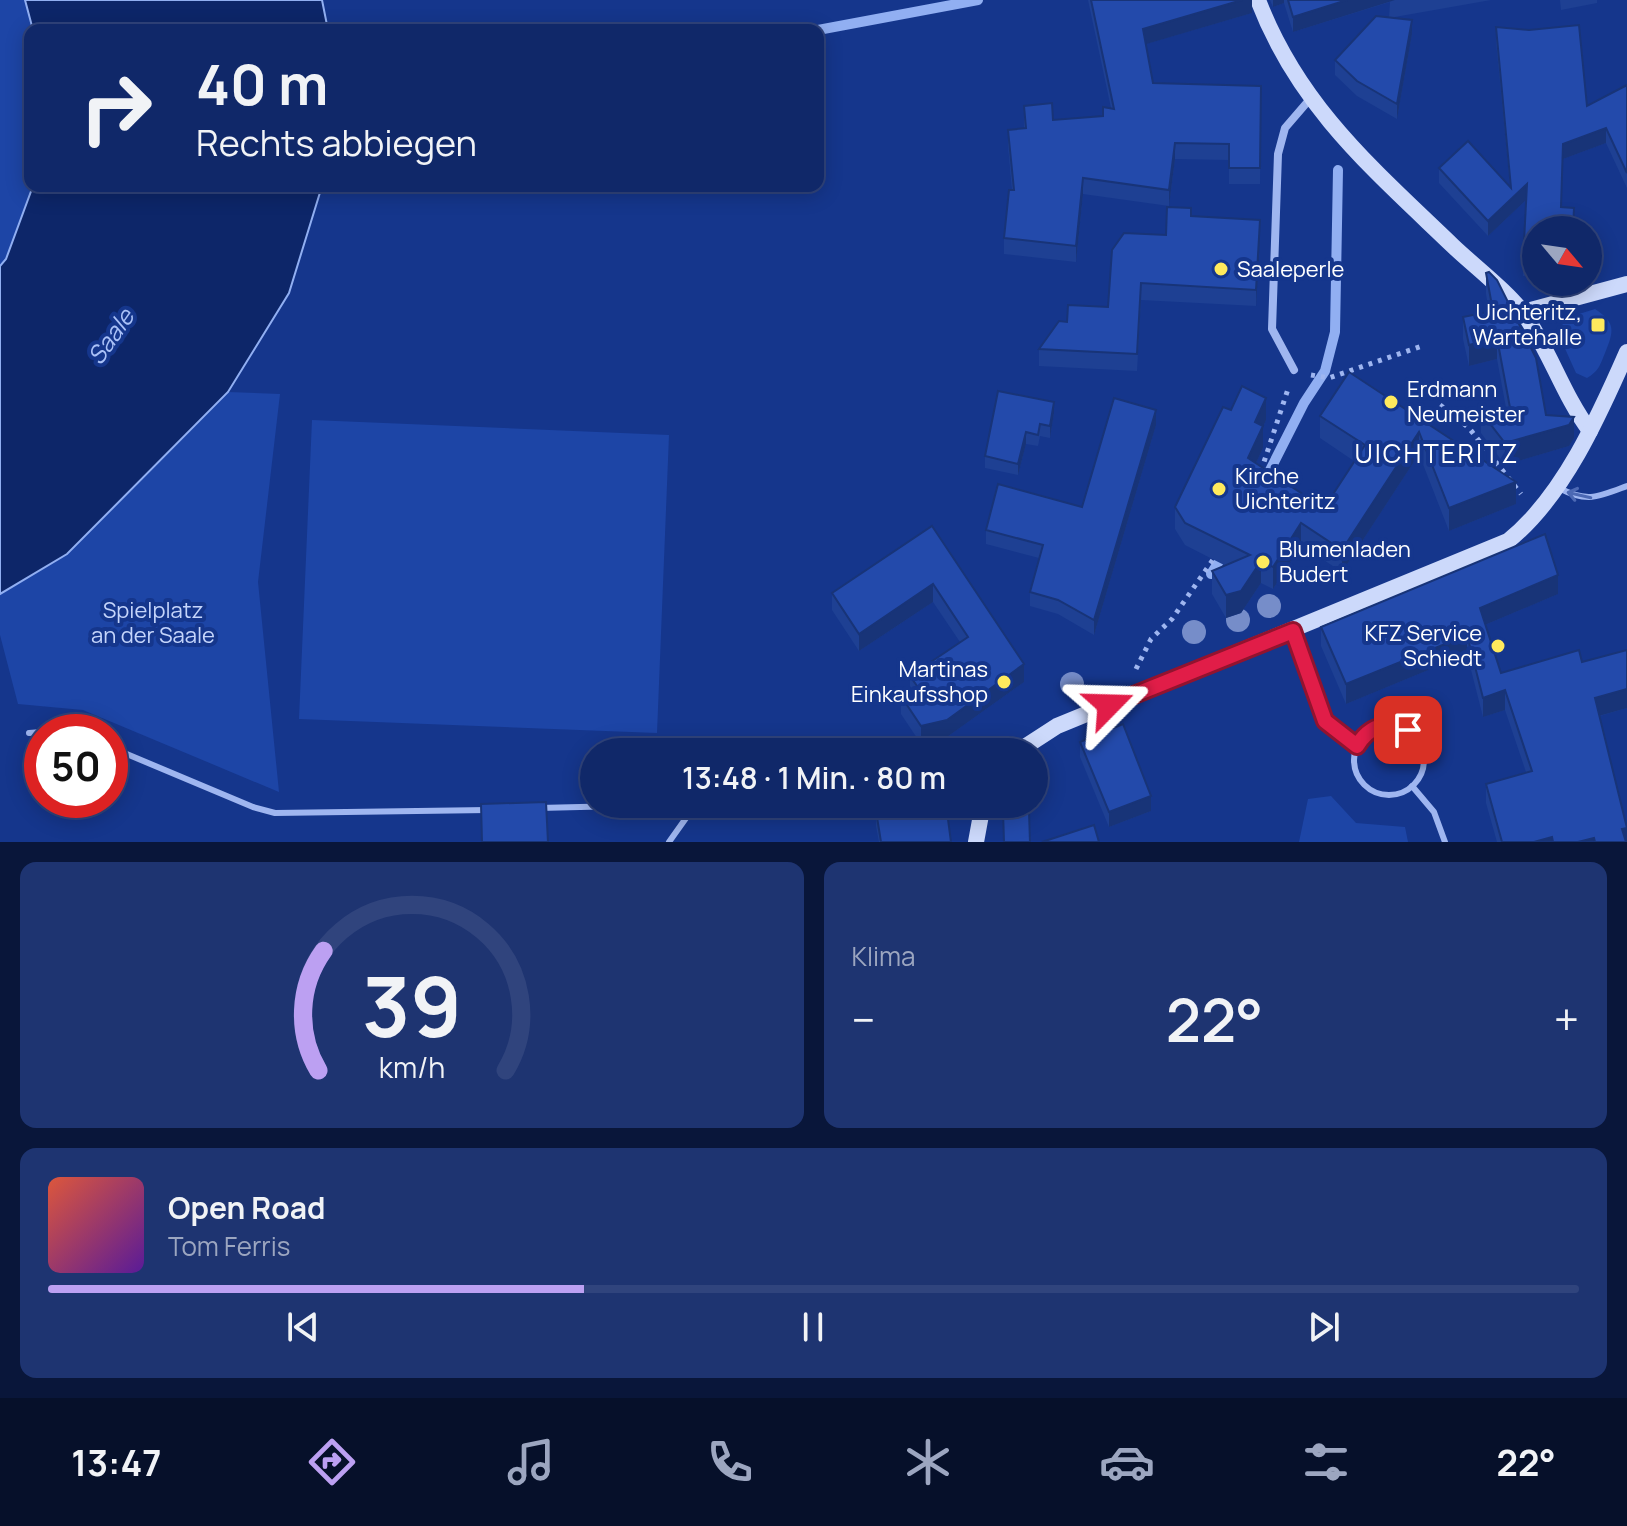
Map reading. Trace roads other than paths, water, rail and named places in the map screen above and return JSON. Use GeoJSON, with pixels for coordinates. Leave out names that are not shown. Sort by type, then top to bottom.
{"type":"FeatureCollection","features":[{"type":"Feature","properties":{"kind":"main road"},"geometry":{"type":"LineString","coordinates":[[1258,0],[1272,36],[1310,99],[1336,130],[1523,312],[1562,381],[1572,406],[1590,431]]}},
{"type":"Feature","properties":{"kind":"main road"},"geometry":{"type":"LineString","coordinates":[[1523,312],[1627,284]]}},
{"type":"Feature","properties":{"kind":"main road"},"geometry":{"type":"LineString","coordinates":[[1039,738],[1057,726],[1508,541],[1537,514],[1556,487],[1590,431],[1627,352]]}},
{"type":"Feature","properties":{"kind":"main road"},"geometry":{"type":"LineString","coordinates":[[976,842],[980,818]]}},
{"type":"Feature","properties":{"kind":"street"},"geometry":{"type":"LineString","coordinates":[[1294,370],[1272,329],[1278,154],[1285,128],[1310,99]]}},
{"type":"Feature","properties":{"kind":"lane"},"geometry":{"type":"LineString","coordinates":[[1556,487],[1576,497],[1590,498],[1627,486]]}},
{"type":"Feature","properties":{"kind":"lane"},"geometry":{"type":"LineString","coordinates":[[1293,631],[1325,721],[1357,746]]}},
{"type":"Feature","properties":{"kind":"lane"},"geometry":{"type":"LineString","coordinates":[[1397,725],[1408,730],[1423,748],[1425,759],[1423,771],[1412,786],[1400,794],[1388,795],[1367,787],[1355,768],[1357,746],[1363,736],[1373,728],[1397,725]]}},
{"type":"Feature","properties":{"kind":"lane"},"geometry":{"type":"LineString","coordinates":[[128,755],[253,807],[275,813],[494,809]]}},
{"type":"Feature","properties":{"kind":"lane"},"geometry":{"type":"LineString","coordinates":[[1412,786],[1434,812],[1445,842]]}},
{"type":"Feature","properties":{"kind":"lane"},"geometry":{"type":"LineString","coordinates":[[525,809],[580,807]]}},
{"type":"Feature","properties":{"kind":"lane"},"geometry":{"type":"LineString","coordinates":[[669,842],[686,818]]}},
{"type":"Feature","properties":{"kind":"water"},"geometry":{"type":"Polygon","coordinates":[[[25,0],[322,0],[327,24],[31,24],[25,0]]]}},
{"type":"Feature","properties":{"kind":"water","name":"Saale"},"geometry":{"type":"Polygon","coordinates":[[[31,192],[320,192],[289,293],[228,392],[67,554],[0,594],[0,266],[6,259],[31,192]]]}},
{"type":"Feature","properties":{"kind":"waterway"},"geometry":{"type":"LineString","coordinates":[[824,29],[978,0]]}},
{"type":"Feature","properties":{"kind":"waterway"},"geometry":{"type":"LineString","coordinates":[[1264,482],[1304,403],[1325,371],[1335,332],[1338,170]]}},
{"type":"Feature","properties":{"kind":"waterway"},"geometry":{"type":"LineString","coordinates":[[1211,574],[1225,552]]}},
{"type":"Feature","properties":{"kind":"place","name":"Saaleperle"},"geometry":{"type":"Point","coordinates":[1221,269]}},
{"type":"Feature","properties":{"kind":"place","name":"Uichteritz, Wartehalle"},"geometry":{"type":"Point","coordinates":[1598,325]}},
{"type":"Feature","properties":{"kind":"place","name":"Erdmann Neumeister"},"geometry":{"type":"Point","coordinates":[1391,402]}},
{"type":"Feature","properties":{"kind":"place","name":"Kirche Uichteritz"},"geometry":{"type":"Point","coordinates":[1219,489]}},
{"type":"Feature","properties":{"kind":"place","name":"Blumenladen Budert"},"geometry":{"type":"Point","coordinates":[1263,562]}},
{"type":"Feature","properties":{"kind":"place","name":"KFZ Service Schiedt"},"geometry":{"type":"Point","coordinates":[1498,646]}},
{"type":"Feature","properties":{"kind":"place","name":"Martinas Einkaufsshop"},"geometry":{"type":"Point","coordinates":[1004,682]}},
{"type":"Feature","properties":{"kind":"district","name":"UICHTERITZ"},"geometry":{"type":"Point","coordinates":[1437,453]}},
{"type":"Feature","properties":{"kind":"park label","name":"Spielplatz an der Saale"},"geometry":{"type":"Point","coordinates":[153,622]}}]}
